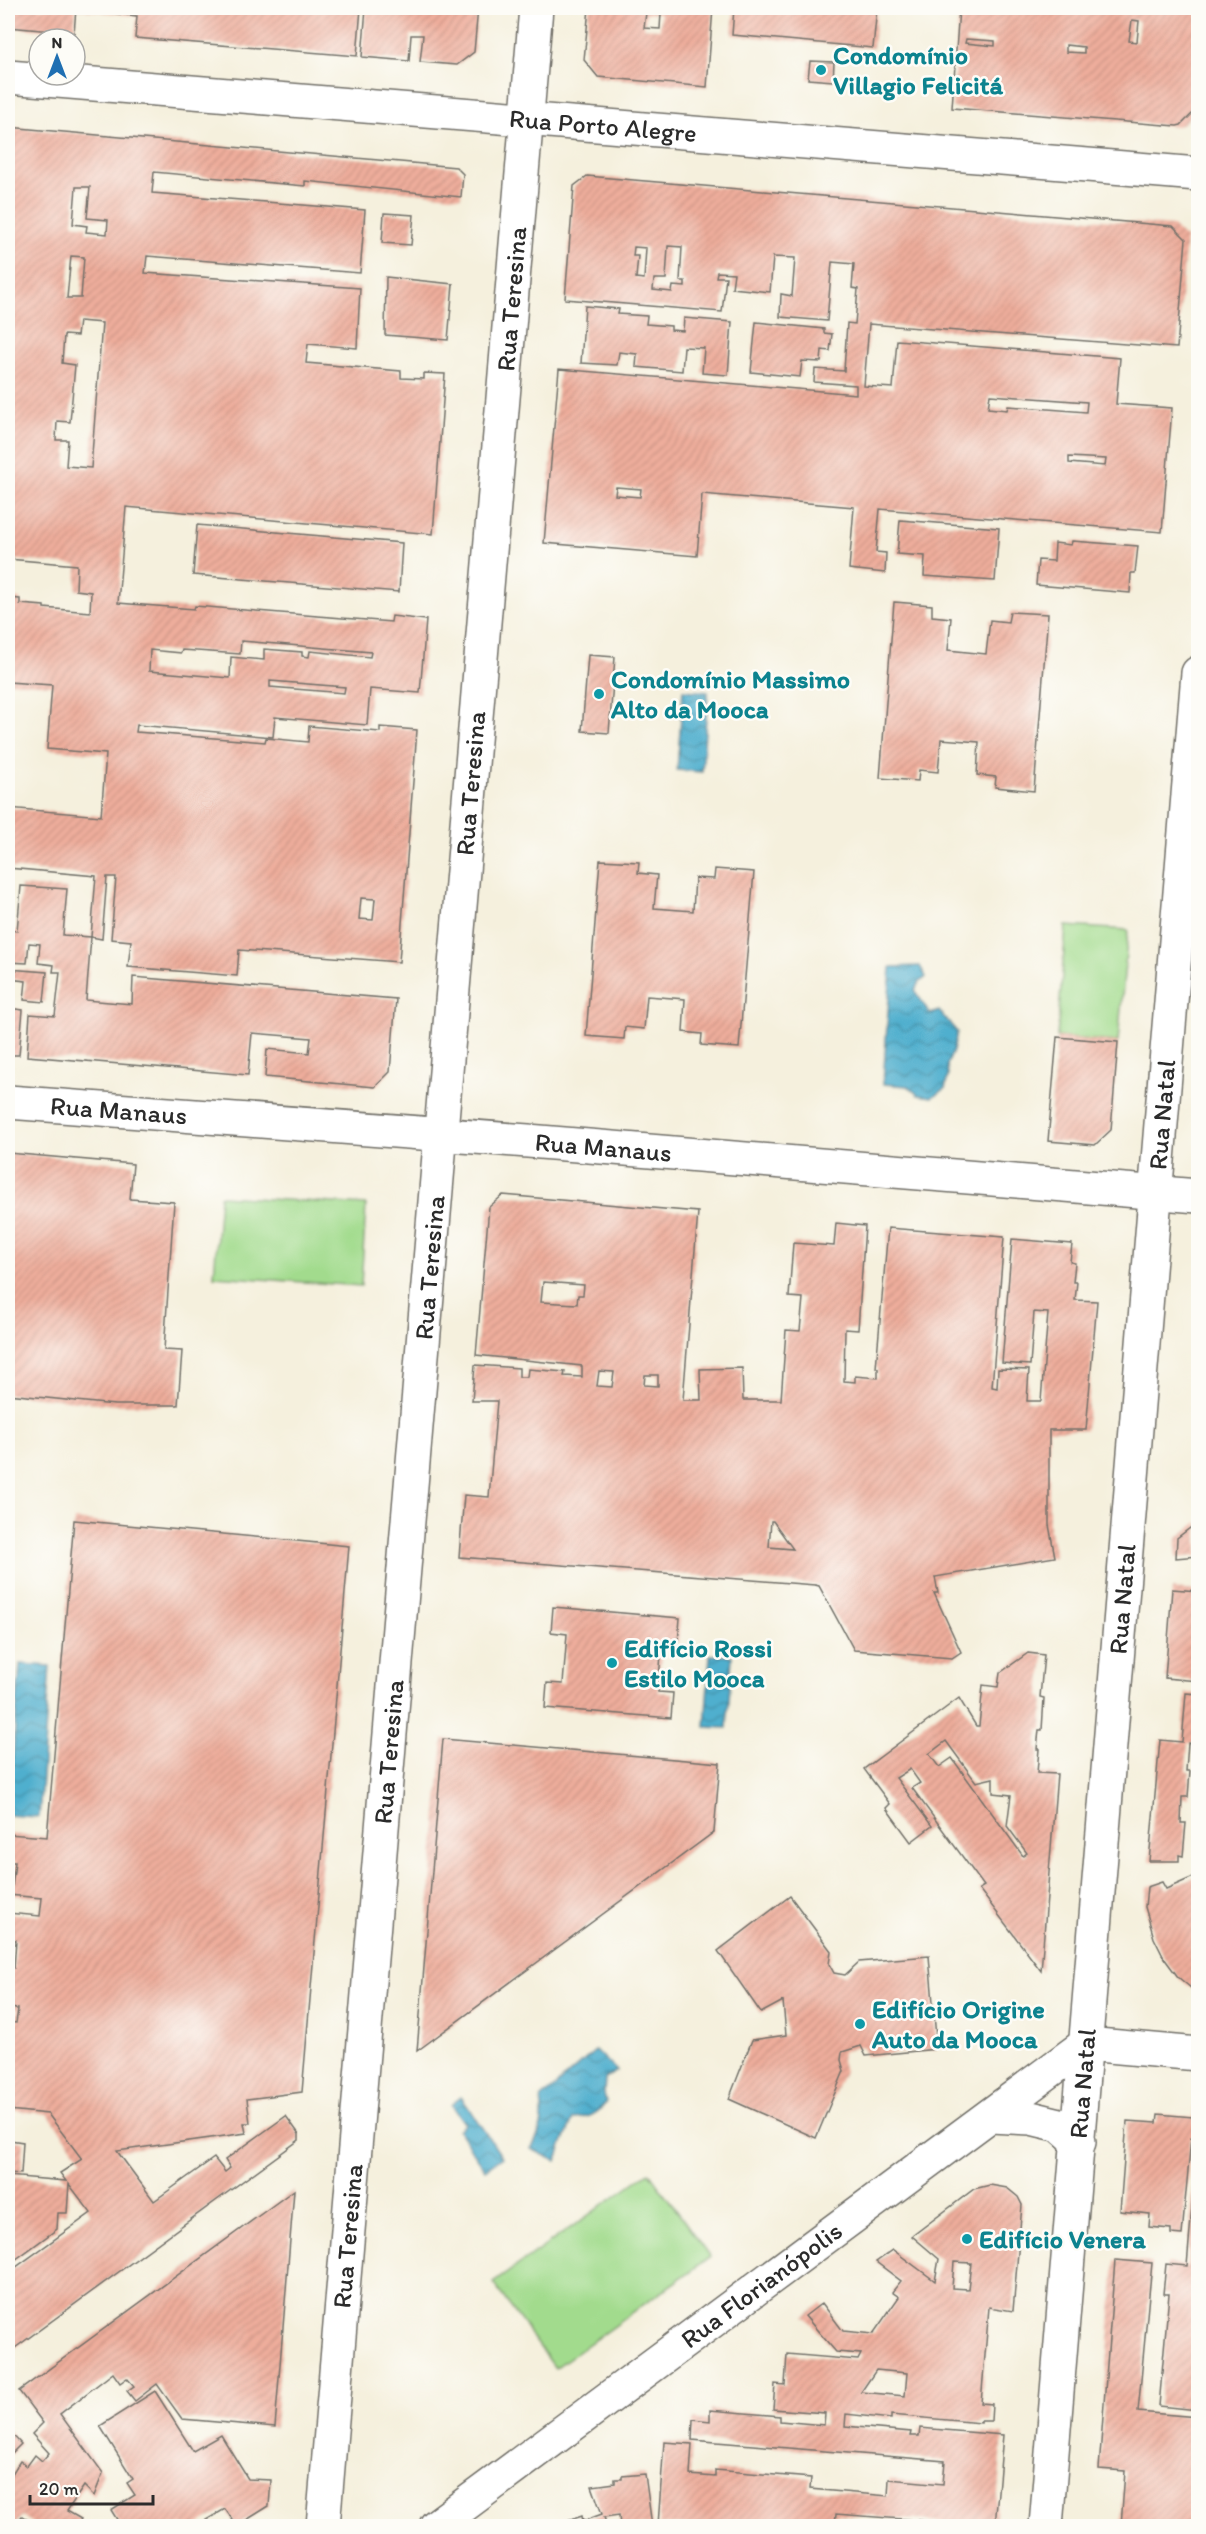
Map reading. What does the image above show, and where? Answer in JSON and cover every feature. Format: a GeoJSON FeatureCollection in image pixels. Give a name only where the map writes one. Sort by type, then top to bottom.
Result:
{"type":"FeatureCollection","features":[{"type":"Feature","properties":{"kind":"street","name":"Rua Teresina"},"geometry":{"type":"LineString","coordinates":[[323,2526],[536,8]]}},
{"type":"Feature","properties":{"kind":"street","name":"Rua Porto Alegre"},"geometry":{"type":"LineString","coordinates":[[8,77],[1198,174]]}},
{"type":"Feature","properties":{"kind":"street","name":"Rua Natal"},"geometry":{"type":"LineString","coordinates":[[1046,2526],[1198,673]]}},
{"type":"Feature","properties":{"kind":"street","name":"Rua Manaus"},"geometry":{"type":"LineString","coordinates":[[8,1102],[442,1134],[1198,1196]]}},
{"type":"Feature","properties":{"kind":"street"},"geometry":{"type":"LineString","coordinates":[[1086,2044],[1198,2054]]}},
{"type":"Feature","properties":{"kind":"street","name":"Rua Florianópolis"},"geometry":{"type":"LineString","coordinates":[[436,2526],[1086,2044]]}},
{"type":"Feature","properties":{"kind":"street"},"geometry":{"type":"LineString","coordinates":[[990,2116],[1031,2118],[1060,2125],[1079,2142]]}},
{"type":"Feature","properties":{"kind":"green space"},"geometry":{"type":"Polygon","coordinates":[[[1066,926],[1128,930],[1118,1042],[1057,1037],[1066,926]]]}},
{"type":"Feature","properties":{"kind":"green space"},"geometry":{"type":"Polygon","coordinates":[[[220,1196],[366,1205],[361,1286],[214,1276],[220,1196]]]}},
{"type":"Feature","properties":{"kind":"green space"},"geometry":{"type":"Polygon","coordinates":[[[649,2172],[710,2257],[555,2368],[493,2283],[649,2172]]]}},
{"type":"Feature","properties":{"kind":"water"},"geometry":{"type":"Polygon","coordinates":[[[683,690],[708,692],[702,772],[677,770],[683,690]]]}},
{"type":"Feature","properties":{"kind":"water"},"geometry":{"type":"Polygon","coordinates":[[[920,966],[926,977],[918,984],[915,991],[930,1014],[939,1011],[957,1032],[947,1065],[948,1076],[945,1089],[932,1097],[918,1095],[908,1086],[883,1084],[891,967],[920,966]]]}},
{"type":"Feature","properties":{"kind":"water"},"geometry":{"type":"Polygon","coordinates":[[[710,1655],[732,1656],[727,1728],[705,1727],[710,1655]]]}},
{"type":"Feature","properties":{"kind":"water"},"geometry":{"type":"Polygon","coordinates":[[[20,1664],[50,1666],[39,1817],[8,1815],[8,1790],[10,1790],[20,1664]]]}},
{"type":"Feature","properties":{"kind":"water"},"geometry":{"type":"Polygon","coordinates":[[[596,2050],[617,2071],[605,2078],[606,2102],[592,2115],[573,2119],[556,2161],[531,2149],[541,2125],[541,2099],[596,2050]]]}},
{"type":"Feature","properties":{"kind":"water"},"geometry":{"type":"Polygon","coordinates":[[[461,2097],[502,2157],[485,2169],[458,2130],[465,2124],[451,2105],[461,2097]]]}},
{"type":"Feature","properties":{"kind":"building"},"geometry":{"type":"Polygon","coordinates":[[[8,8],[361,8],[357,56],[135,38],[137,16],[76,9],[74,27],[8,27],[8,8]]]}},
{"type":"Feature","properties":{"kind":"building"},"geometry":{"type":"Polygon","coordinates":[[[366,8],[478,8],[474,52],[457,65],[420,62],[423,35],[411,35],[409,61],[362,57],[366,8]]]}},
{"type":"Feature","properties":{"kind":"building"},"geometry":{"type":"Polygon","coordinates":[[[589,8],[713,8],[707,87],[598,77],[584,60],[589,8]],[[646,13],[644,28],[660,29],[661,13],[646,13]]]}},
{"type":"Feature","properties":{"kind":"building"},"geometry":{"type":"Polygon","coordinates":[[[734,8],[877,8],[873,48],[732,35],[734,8]]]}},
{"type":"Feature","properties":{"kind":"building"},"geometry":{"type":"Polygon","coordinates":[[[959,8],[1198,8],[1196,110],[1181,125],[952,108],[959,8]],[[1132,20],[1129,41],[1137,42],[1139,21],[1132,20]],[[966,39],[965,43],[995,46],[995,41],[966,39]],[[1066,45],[1066,52],[1084,53],[1084,47],[1066,45]]]}},
{"type":"Feature","properties":{"kind":"building","name":"Condomínio Villagio Felicitá"},"geometry":{"type":"Polygon","coordinates":[[[810,61],[834,62],[833,81],[808,79],[810,61]]]}},
{"type":"Feature","properties":{"kind":"building"},"geometry":{"type":"Polygon","coordinates":[[[8,127],[456,167],[463,174],[461,197],[305,181],[305,186],[154,172],[152,193],[365,210],[360,273],[147,256],[145,273],[360,288],[357,348],[308,344],[306,363],[401,371],[401,378],[424,379],[424,373],[445,374],[433,534],[126,507],[118,603],[194,609],[195,606],[391,622],[392,616],[426,620],[420,693],[370,689],[367,725],[275,717],[273,737],[137,725],[136,732],[265,742],[266,738],[308,742],[309,726],[380,732],[380,727],[417,730],[399,962],[239,950],[237,976],[128,967],[131,941],[111,939],[116,877],[107,877],[102,939],[91,937],[96,876],[8,868],[8,808],[101,816],[106,754],[47,749],[52,685],[8,682],[8,598],[20,599],[20,604],[90,612],[91,592],[76,590],[77,565],[8,559],[8,127]],[[76,187],[73,224],[87,226],[86,232],[107,234],[108,220],[87,218],[90,187],[76,187]],[[71,256],[67,298],[81,298],[84,257],[71,256]],[[79,321],[77,336],[64,335],[62,363],[75,365],[70,422],[57,421],[56,440],[68,440],[66,466],[91,468],[102,323],[79,321]],[[241,641],[240,654],[150,650],[149,671],[230,678],[231,657],[264,660],[264,649],[302,652],[302,656],[309,657],[310,651],[370,657],[371,652],[241,641]],[[270,681],[270,687],[344,693],[345,687],[270,681]],[[361,898],[359,919],[373,920],[375,899],[361,898]]]}},
{"type":"Feature","properties":{"kind":"building"},"geometry":{"type":"Polygon","coordinates":[[[587,176],[1173,226],[1186,239],[1177,348],[869,324],[864,386],[893,388],[897,340],[1120,358],[1116,404],[1172,408],[1162,532],[880,509],[876,552],[886,553],[885,573],[849,569],[854,507],[702,494],[697,556],[544,543],[559,369],[856,394],[856,385],[814,382],[815,369],[844,371],[847,323],[855,324],[858,289],[852,288],[854,264],[832,262],[827,321],[780,317],[781,294],[792,296],[795,258],[773,257],[770,292],[732,288],[734,273],[717,272],[716,277],[726,277],[722,312],[565,299],[574,186],[587,176]],[[668,246],[666,279],[654,279],[653,290],[672,292],[673,286],[685,287],[685,281],[680,281],[682,247],[668,246]],[[634,247],[633,256],[638,256],[636,278],[644,279],[646,248],[634,247]],[[990,395],[988,408],[1007,410],[1008,406],[1086,412],[1087,402],[990,395]],[[1069,457],[1069,463],[1105,466],[1106,459],[1069,457]],[[616,487],[615,495],[640,497],[641,489],[616,487]]]}},
{"type":"Feature","properties":{"kind":"building"},"geometry":{"type":"Polygon","coordinates":[[[384,213],[414,215],[411,245],[382,243],[384,213]]]}},
{"type":"Feature","properties":{"kind":"building"},"geometry":{"type":"Polygon","coordinates":[[[386,277],[453,284],[448,340],[385,335],[386,277]]]}},
{"type":"Feature","properties":{"kind":"building"},"geometry":{"type":"Polygon","coordinates":[[[585,306],[619,309],[618,314],[647,316],[646,324],[671,326],[671,330],[683,331],[684,318],[732,322],[728,375],[702,373],[704,348],[684,347],[682,371],[636,367],[637,354],[619,352],[617,365],[581,363],[585,306]]]}},
{"type":"Feature","properties":{"kind":"building"},"geometry":{"type":"Polygon","coordinates":[[[756,322],[824,329],[824,333],[832,334],[830,351],[822,350],[821,362],[802,361],[800,377],[751,372],[756,322]]]}},
{"type":"Feature","properties":{"kind":"building"},"geometry":{"type":"Polygon","coordinates":[[[900,520],[999,528],[995,581],[924,576],[925,556],[897,554],[900,520]]]}},
{"type":"Feature","properties":{"kind":"building"},"geometry":{"type":"Polygon","coordinates":[[[197,525],[402,543],[399,592],[193,575],[197,525]]]}},
{"type":"Feature","properties":{"kind":"building"},"geometry":{"type":"Polygon","coordinates":[[[1072,541],[1138,546],[1135,573],[1131,573],[1130,593],[1036,585],[1038,560],[1054,561],[1055,543],[1071,545],[1072,541]]]}},
{"type":"Feature","properties":{"kind":"building"},"geometry":{"type":"Polygon","coordinates":[[[894,602],[932,605],[932,616],[951,618],[948,650],[986,654],[990,620],[1008,622],[1010,612],[1048,614],[1034,791],[995,787],[996,777],[977,775],[979,742],[941,739],[938,772],[919,770],[918,781],[880,778],[894,602]]]}},
{"type":"Feature","properties":{"kind":"building","name":"Condomínio Massimo Alto da Mooca"},"geometry":{"type":"Polygon","coordinates":[[[588,655],[615,657],[609,733],[582,731],[588,655]]]}},
{"type":"Feature","properties":{"kind":"building"},"geometry":{"type":"Polygon","coordinates":[[[600,860],[639,862],[638,873],[657,875],[654,908],[693,911],[695,878],[714,879],[715,869],[754,872],[739,1048],[701,1045],[702,1034],[683,1032],[685,999],[647,996],[644,1029],[625,1027],[624,1039],[586,1036],[600,860]]]}},
{"type":"Feature","properties":{"kind":"building"},"geometry":{"type":"Polygon","coordinates":[[[21,886],[67,889],[63,935],[91,937],[86,1000],[132,1004],[133,977],[396,999],[390,1072],[375,1087],[265,1077],[267,1049],[309,1053],[311,1038],[252,1033],[248,1075],[27,1056],[30,1014],[55,1016],[60,972],[53,972],[54,965],[38,963],[40,944],[29,943],[27,963],[8,962],[8,930],[17,931],[21,886]]]}},
{"type":"Feature","properties":{"kind":"building"},"geometry":{"type":"Polygon","coordinates":[[[8,969],[47,972],[44,1002],[24,1000],[26,981],[8,979],[8,969]]]}},
{"type":"Feature","properties":{"kind":"building"},"geometry":{"type":"Polygon","coordinates":[[[8,1008],[23,1010],[19,1055],[8,1055],[8,1008]]]}},
{"type":"Feature","properties":{"kind":"building"},"geometry":{"type":"Polygon","coordinates":[[[1057,1037],[1118,1042],[1111,1130],[1095,1145],[1048,1141],[1057,1037]]]}},
{"type":"Feature","properties":{"kind":"building"},"geometry":{"type":"Polygon","coordinates":[[[8,1153],[133,1164],[130,1199],[174,1202],[164,1350],[182,1351],[178,1405],[115,1405],[8,1394],[8,1153]]]}},
{"type":"Feature","properties":{"kind":"building"},"geometry":{"type":"Polygon","coordinates":[[[503,1195],[698,1212],[683,1400],[701,1400],[700,1369],[742,1368],[743,1400],[781,1400],[786,1330],[800,1331],[803,1298],[789,1297],[793,1243],[834,1246],[836,1223],[865,1226],[858,1330],[845,1329],[844,1381],[855,1382],[855,1376],[878,1378],[878,1368],[876,1368],[888,1228],[1004,1237],[992,1387],[997,1388],[998,1369],[1029,1370],[1027,1401],[1041,1401],[1048,1313],[1034,1312],[1030,1365],[1002,1363],[1012,1239],[1072,1244],[1070,1262],[1075,1263],[1073,1282],[1077,1282],[1075,1300],[1097,1301],[1086,1430],[1049,1430],[1049,1525],[1055,1557],[935,1577],[938,1593],[934,1593],[961,1652],[952,1658],[854,1650],[819,1586],[815,1585],[459,1557],[464,1495],[489,1497],[497,1401],[472,1401],[475,1365],[519,1368],[519,1377],[527,1377],[528,1369],[565,1372],[564,1376],[582,1377],[582,1366],[476,1355],[489,1207],[503,1195]],[[543,1282],[541,1302],[577,1304],[578,1295],[583,1295],[584,1285],[543,1282]],[[599,1371],[597,1386],[612,1387],[614,1372],[599,1371]],[[645,1375],[644,1385],[658,1386],[658,1375],[645,1375]],[[771,1521],[769,1547],[793,1549],[773,1521],[771,1521]]]}},
{"type":"Feature","properties":{"kind":"building"},"geometry":{"type":"Polygon","coordinates":[[[74,1520],[349,1546],[302,2092],[247,2099],[250,2123],[244,2123],[246,2133],[117,2151],[154,2201],[214,2158],[225,2172],[230,2168],[225,2160],[286,2116],[299,2134],[299,2140],[8,2353],[8,2273],[91,2213],[69,2184],[67,2213],[58,2213],[57,2229],[8,2265],[8,2176],[66,2181],[60,2173],[82,2159],[48,2114],[8,2110],[8,2022],[16,2023],[18,2009],[8,2008],[8,1968],[14,1968],[16,1940],[8,1939],[8,1913],[40,1916],[42,1898],[8,1895],[8,1887],[12,1888],[15,1862],[8,1862],[8,1834],[47,1837],[74,1520]]]}},
{"type":"Feature","properties":{"kind":"building"},"geometry":{"type":"Polygon","coordinates":[[[1198,1522],[1198,1556],[1176,1558],[1177,1538],[1198,1522]]]}},
{"type":"Feature","properties":{"kind":"building"},"geometry":{"type":"Polygon","coordinates":[[[1172,1589],[1198,1591],[1198,1681],[1165,1678],[1172,1589]]]}},
{"type":"Feature","properties":{"kind":"building","name":"Edifício Rossi Estilo Mooca"},"geometry":{"type":"Polygon","coordinates":[[[553,1607],[680,1618],[678,1643],[662,1642],[658,1692],[673,1693],[671,1718],[545,1708],[547,1683],[563,1684],[567,1634],[551,1632],[553,1607]]]}},
{"type":"Feature","properties":{"kind":"building"},"geometry":{"type":"Polygon","coordinates":[[[1028,1653],[1044,1655],[1040,1697],[1044,1698],[1042,1730],[1039,1730],[1037,1749],[1039,1749],[1037,1773],[1057,1774],[1041,1971],[979,1889],[984,1886],[912,1788],[920,1783],[910,1769],[896,1778],[932,1826],[911,1842],[886,1808],[890,1804],[864,1769],[959,1698],[976,1726],[979,1726],[983,1685],[998,1687],[1000,1673],[1028,1653]],[[946,1741],[929,1754],[939,1767],[952,1758],[1023,1856],[1027,1853],[1007,1826],[1011,1795],[993,1793],[993,1778],[976,1782],[946,1741]]]}},
{"type":"Feature","properties":{"kind":"building"},"geometry":{"type":"Polygon","coordinates":[[[1186,1693],[1198,1694],[1198,1744],[1188,1743],[1186,1771],[1190,1771],[1188,1797],[1182,1797],[1181,1823],[1186,1823],[1183,1856],[1179,1855],[1179,1861],[1149,1861],[1160,1740],[1182,1742],[1186,1693]]]}},
{"type":"Feature","properties":{"kind":"building"},"geometry":{"type":"Polygon","coordinates":[[[443,1739],[720,1763],[714,1832],[417,2051],[443,1739]]]}},
{"type":"Feature","properties":{"kind":"building"},"geometry":{"type":"Polygon","coordinates":[[[1198,1875],[1198,1994],[1178,1977],[1164,1958],[1154,1938],[1145,1907],[1147,1887],[1162,1882],[1166,1889],[1198,1875]]]}},
{"type":"Feature","properties":{"kind":"building","name":"Edifício Origine Auto da Mooca"},"geometry":{"type":"Polygon","coordinates":[[[790,1896],[831,1951],[829,1964],[834,1973],[845,1975],[859,1962],[929,1956],[937,2049],[866,2056],[861,2046],[842,2052],[841,2060],[844,2071],[816,2138],[729,2099],[752,2040],[786,2035],[783,2001],[761,2013],[718,1951],[790,1896]]]}},
{"type":"Feature","properties":{"kind":"building"},"geometry":{"type":"Polygon","coordinates":[[[1194,2107],[1198,2107],[1198,2139],[1191,2138],[1182,2235],[1171,2234],[1171,2229],[1149,2227],[1150,2214],[1120,2211],[1127,2121],[1157,2123],[1158,2114],[1193,2117],[1194,2107]]]}},
{"type":"Feature","properties":{"kind":"building"},"geometry":{"type":"Polygon","coordinates":[[[10,2140],[23,2142],[21,2174],[8,2173],[10,2140]]]}},
{"type":"Feature","properties":{"kind":"building"},"geometry":{"type":"Polygon","coordinates":[[[1196,2158],[1198,2158],[1198,2410],[1159,2406],[1169,2294],[1163,2294],[1166,2264],[1187,2266],[1196,2158]]]}},
{"type":"Feature","properties":{"kind":"building"},"geometry":{"type":"Polygon","coordinates":[[[990,2185],[1007,2188],[1018,2197],[1022,2205],[1013,2311],[989,2307],[981,2403],[992,2404],[991,2421],[981,2421],[981,2423],[891,2415],[891,2419],[846,2414],[845,2426],[911,2432],[910,2436],[919,2436],[920,2428],[1003,2435],[995,2526],[836,2514],[835,2526],[658,2525],[664,2442],[692,2444],[690,2475],[715,2477],[715,2470],[811,2478],[810,2489],[888,2496],[889,2479],[943,2484],[945,2461],[692,2440],[693,2419],[710,2421],[710,2410],[780,2416],[780,2421],[824,2425],[825,2413],[773,2409],[775,2384],[785,2385],[787,2354],[858,2360],[861,2354],[836,2352],[805,2316],[822,2303],[843,2331],[873,2334],[899,2297],[892,2292],[901,2281],[876,2262],[893,2250],[935,2281],[939,2259],[912,2236],[974,2189],[990,2185]],[[954,2262],[952,2288],[968,2289],[971,2263],[954,2262]],[[876,2370],[861,2392],[905,2396],[907,2373],[876,2370]]]}},
{"type":"Feature","properties":{"kind":"building"},"geometry":{"type":"Polygon","coordinates":[[[294,2190],[275,2427],[182,2419],[157,2384],[135,2401],[127,2391],[134,2386],[127,2378],[120,2383],[113,2373],[60,2414],[103,2473],[94,2496],[84,2486],[67,2511],[81,2519],[76,2526],[37,2526],[22,2516],[14,2526],[8,2526],[8,2480],[20,2461],[27,2466],[35,2455],[42,2461],[49,2453],[32,2434],[43,2423],[19,2391],[294,2190]]]}},
{"type":"Feature","properties":{"kind":"building"},"geometry":{"type":"Polygon","coordinates":[[[1115,2260],[1152,2263],[1138,2412],[1198,2417],[1198,2526],[1121,2526],[1125,2471],[1099,2469],[1115,2260]]]}},
{"type":"Feature","properties":{"kind":"building"},"geometry":{"type":"Polygon","coordinates":[[[155,2391],[193,2451],[221,2435],[248,2479],[271,2480],[269,2506],[237,2526],[225,2509],[196,2526],[121,2526],[111,2510],[135,2495],[127,2483],[133,2479],[100,2426],[155,2391]]]}},
{"type":"Feature","properties":{"kind":"building"},"geometry":{"type":"Polygon","coordinates":[[[8,2430],[21,2444],[8,2457],[8,2430]]]}},
{"type":"Feature","properties":{"kind":"building"},"geometry":{"type":"Polygon","coordinates":[[[645,2474],[652,2526],[620,2526],[619,2515],[604,2517],[607,2526],[553,2526],[582,2516],[583,2521],[602,2514],[592,2486],[615,2483],[615,2479],[622,2479],[622,2476],[645,2474]]]}},
{"type":"Feature","properties":{"kind":"place","name":"Condomínio Villagio Felicitá"},"geometry":{"type":"Point","coordinates":[821,70]}},
{"type":"Feature","properties":{"kind":"place","name":"Condomínio Massimo Alto da Mooca"},"geometry":{"type":"Point","coordinates":[599,694]}},
{"type":"Feature","properties":{"kind":"place","name":"Edifício Rossi Estilo Mooca"},"geometry":{"type":"Point","coordinates":[612,1663]}},
{"type":"Feature","properties":{"kind":"place","name":"Edifício Origine Auto da Mooca"},"geometry":{"type":"Point","coordinates":[860,2024]}},
{"type":"Feature","properties":{"kind":"place","name":"Edifício Venera"},"geometry":{"type":"Point","coordinates":[967,2239]}}]}
